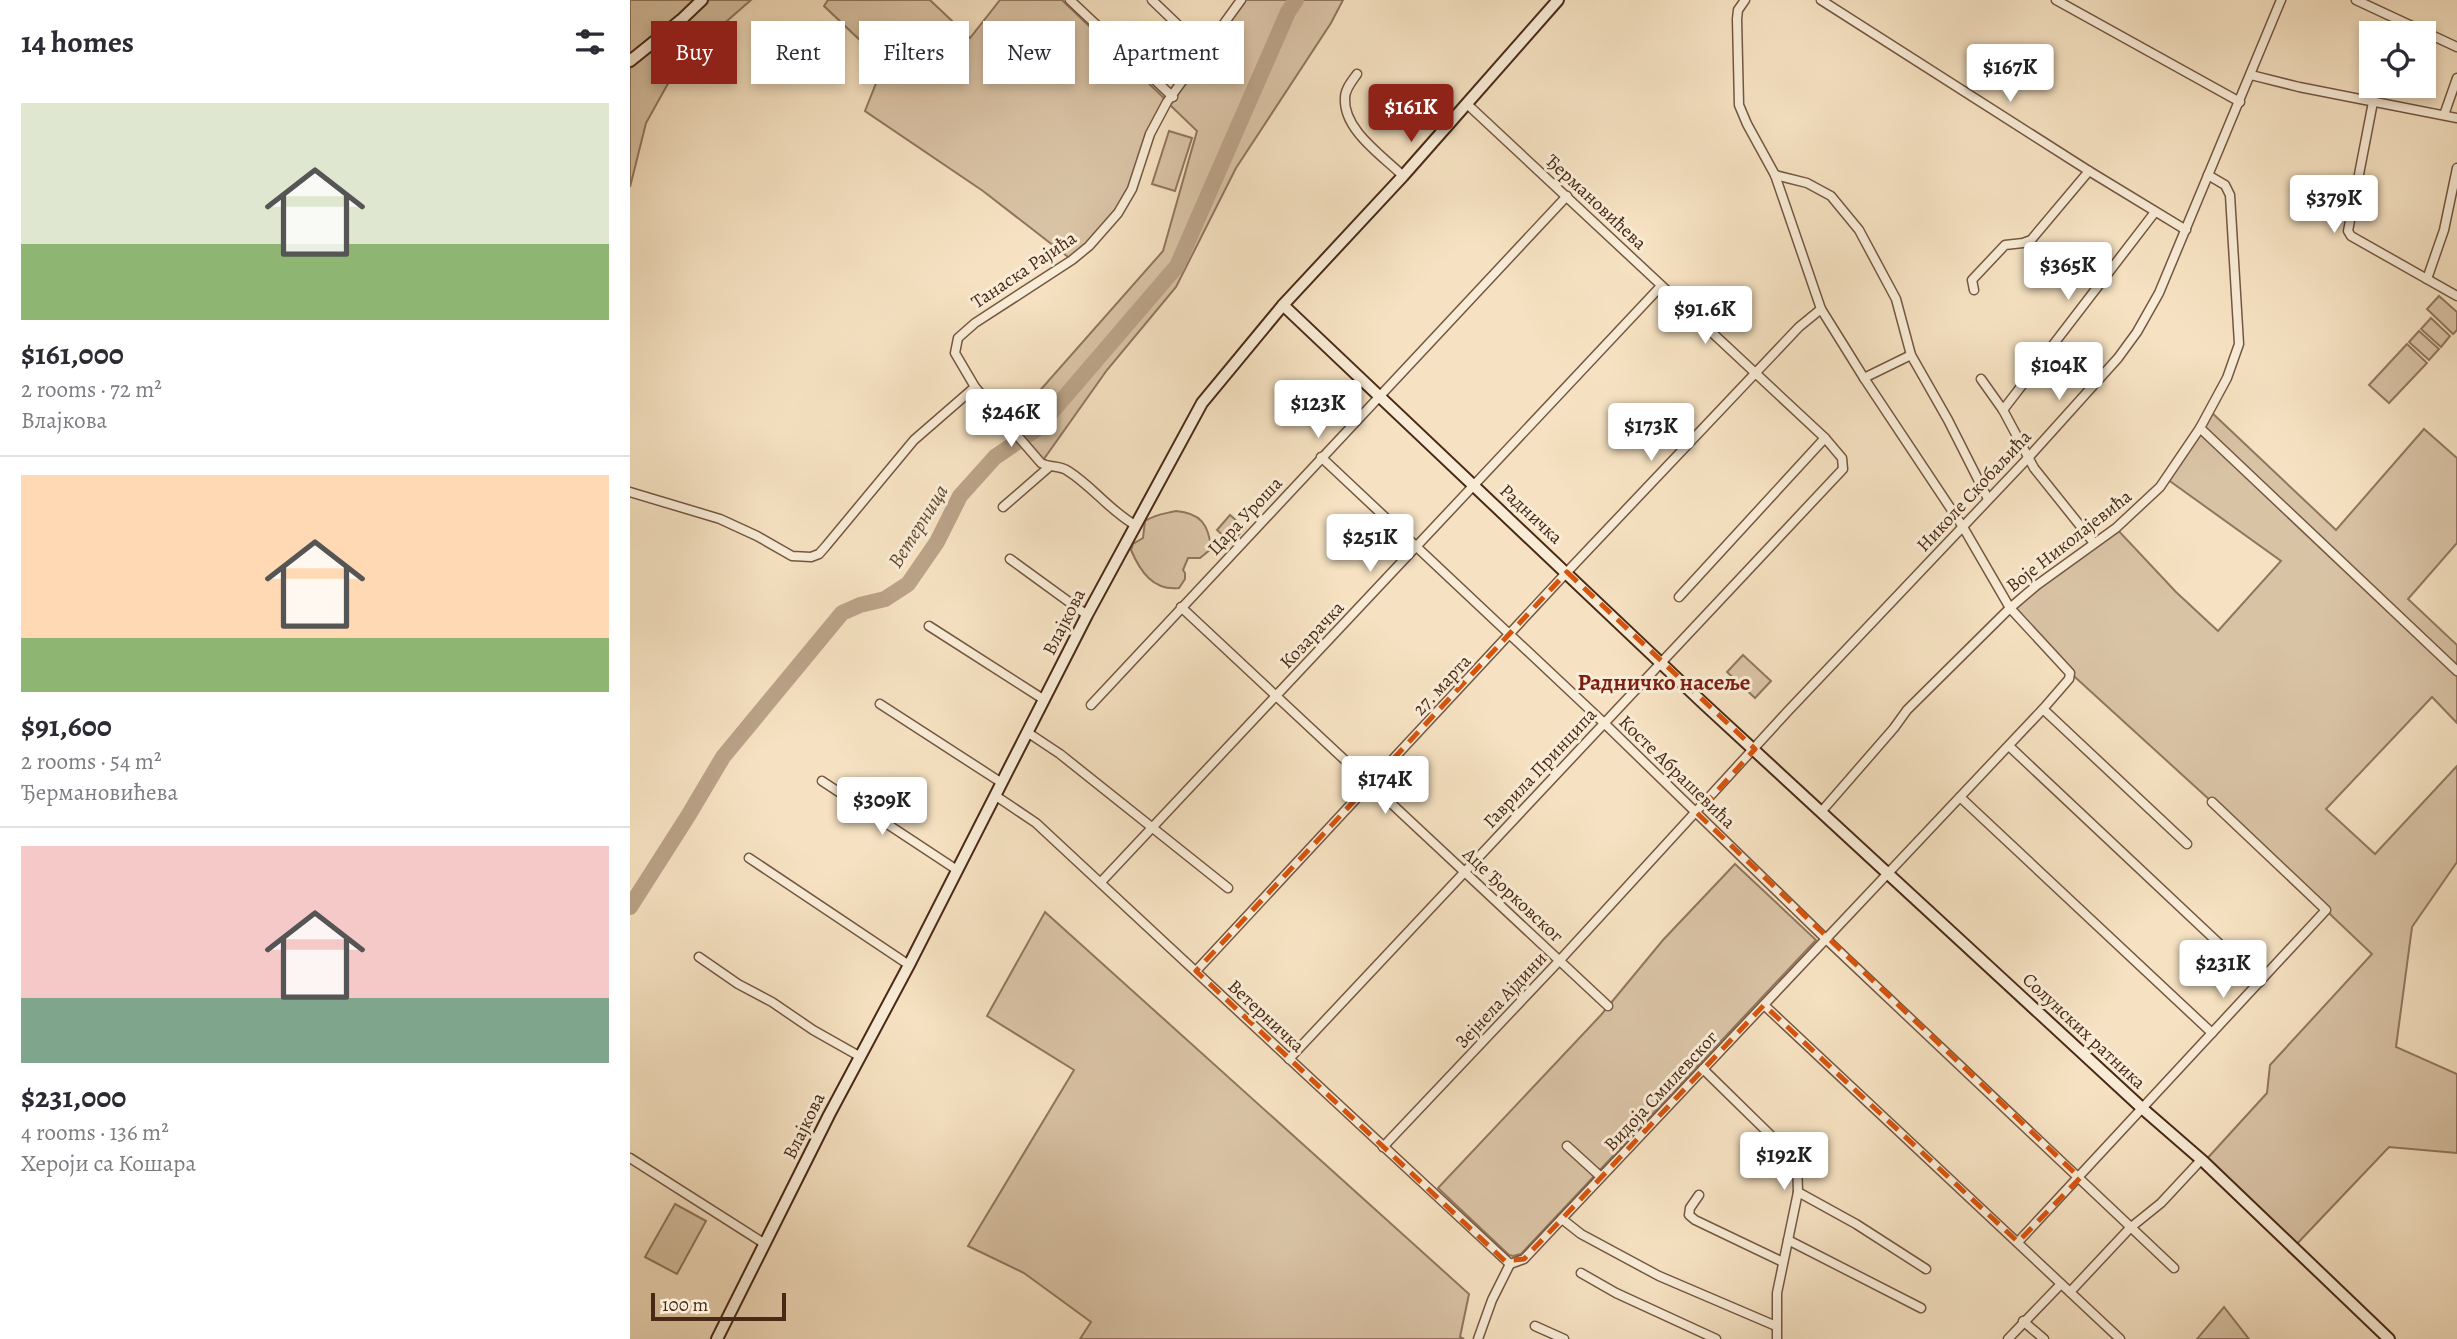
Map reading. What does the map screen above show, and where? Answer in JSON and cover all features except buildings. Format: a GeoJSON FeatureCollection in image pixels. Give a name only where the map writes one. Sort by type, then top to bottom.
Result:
{"type":"FeatureCollection","features":[{"type":"Feature","properties":{"kind":"main road"},"geometry":{"type":"LineString","coordinates":[[630,61],[702,0]]}},
{"type":"Feature","properties":{"kind":"main road","name":"Влајкова"},"geometry":{"type":"LineString","coordinates":[[717,1339],[859,1056],[909,965],[1087,614],[1202,403],[1283,305],[1558,0]]}},
{"type":"Feature","properties":{"kind":"main road","name":"Радничка"},"geometry":{"type":"LineString","coordinates":[[1283,305],[1755,750]]}},
{"type":"Feature","properties":{"kind":"main road","name":"Солунских ратника"},"geometry":{"type":"LineString","coordinates":[[1755,750],[2201,1160],[2389,1339]]}},
{"type":"Feature","properties":{"kind":"street"},"geometry":{"type":"LineString","coordinates":[[1070,0],[1172,97]]}},
{"type":"Feature","properties":{"kind":"street"},"geometry":{"type":"LineString","coordinates":[[1152,0],[1174,21]]}},
{"type":"Feature","properties":{"kind":"street"},"geometry":{"type":"LineString","coordinates":[[1745,0],[1738,10],[1737,19],[1739,105],[1775,174],[1821,309],[1963,527],[2010,608]]}},
{"type":"Feature","properties":{"kind":"street"},"geometry":{"type":"LineString","coordinates":[[1821,0],[2089,171],[2186,229]]}},
{"type":"Feature","properties":{"kind":"street"},"geometry":{"type":"LineString","coordinates":[[2056,0],[2240,102]]}},
{"type":"Feature","properties":{"kind":"street","name":"Николе Скобаљића"},"geometry":{"type":"LineString","coordinates":[[1755,750],[1788,711],[2028,458],[2118,358],[2137,332],[2159,292],[2281,0]]}},
{"type":"Feature","properties":{"kind":"street"},"geometry":{"type":"LineString","coordinates":[[2356,0],[2457,47]]}},
{"type":"Feature","properties":{"kind":"street","name":"Танаска Рајића"},"geometry":{"type":"LineString","coordinates":[[1223,21],[1236,2]]}},
{"type":"Feature","properties":{"kind":"street"},"geometry":{"type":"LineString","coordinates":[[1357,74],[1345,97],[1349,118],[1402,176]]}},
{"type":"Feature","properties":{"kind":"street"},"geometry":{"type":"LineString","coordinates":[[2251,75],[2457,118]]}},
{"type":"Feature","properties":{"kind":"street"},"geometry":{"type":"LineString","coordinates":[[2444,115],[2457,78]]}},
{"type":"Feature","properties":{"kind":"street","name":"Танаска Рајића"},"geometry":{"type":"LineString","coordinates":[[1045,465],[975,387],[955,353],[958,338],[975,323],[1072,260],[1108,225],[1127,200],[1150,134],[1167,102],[1181,84]]}},
{"type":"Feature","properties":{"kind":"street"},"geometry":{"type":"LineString","coordinates":[[2373,102],[2348,231],[2351,236],[2457,296]]}},
{"type":"Feature","properties":{"kind":"street","name":"Ђермановићева"},"geometry":{"type":"LineString","coordinates":[[1467,104],[1825,438],[1842,458],[1843,469]]}},
{"type":"Feature","properties":{"kind":"street"},"geometry":{"type":"LineString","coordinates":[[2427,279],[2444,230],[2457,168]]}},
{"type":"Feature","properties":{"kind":"street"},"geometry":{"type":"LineString","coordinates":[[1974,290],[1972,280],[1986,263],[2005,245],[2031,240],[2089,171]]}},
{"type":"Feature","properties":{"kind":"street"},"geometry":{"type":"LineString","coordinates":[[1775,174],[1820,189],[1840,205],[1859,230],[1896,299],[1911,355],[1988,499]]}},
{"type":"Feature","properties":{"kind":"street","name":"Воје Николајевића"},"geometry":{"type":"LineString","coordinates":[[1821,812],[1907,710],[2010,608],[2116,528],[2160,487],[2200,428],[2227,378],[2239,344],[2230,195],[2225,186],[2208,175]]}},
{"type":"Feature","properties":{"kind":"street","name":"Цара Уроша"},"geometry":{"type":"LineString","coordinates":[[1091,705],[1567,196]]}},
{"type":"Feature","properties":{"kind":"street"},"geometry":{"type":"LineString","coordinates":[[2003,410],[2155,212]]}},
{"type":"Feature","properties":{"kind":"street","name":"Козарачка"},"geometry":{"type":"LineString","coordinates":[[1101,882],[1661,286]]}},
{"type":"Feature","properties":{"kind":"street","name":"27. марта"},"geometry":{"type":"LineString","coordinates":[[1196,971],[1567,572],[1799,327],[1821,309]]}},
{"type":"Feature","properties":{"kind":"street"},"geometry":{"type":"LineString","coordinates":[[1864,378],[1911,355]]}},
{"type":"Feature","properties":{"kind":"street"},"geometry":{"type":"LineString","coordinates":[[1981,379],[2003,410],[2028,458],[2094,542]]}},
{"type":"Feature","properties":{"kind":"street"},"geometry":{"type":"LineString","coordinates":[[630,492],[720,519],[792,556],[811,557],[826,546],[914,440],[975,387]]}},
{"type":"Feature","properties":{"kind":"street"},"geometry":{"type":"LineString","coordinates":[[2200,428],[2457,671]]}},
{"type":"Feature","properties":{"kind":"street"},"geometry":{"type":"LineString","coordinates":[[1679,597],[1825,438]]}},
{"type":"Feature","properties":{"kind":"street","name":"Косте Абрашевића"},"geometry":{"type":"LineString","coordinates":[[1321,457],[1604,723],[1826,939],[2174,1268]]}},
{"type":"Feature","properties":{"kind":"street"},"geometry":{"type":"LineString","coordinates":[[1003,507],[1045,465],[1066,469],[1118,515],[1135,525]]}},
{"type":"Feature","properties":{"kind":"street","name":"Гаврила Принципа"},"geometry":{"type":"LineString","coordinates":[[1289,1059],[1843,469]]}},
{"type":"Feature","properties":{"kind":"street"},"geometry":{"type":"LineString","coordinates":[[1010,559],[1087,614]]}},
{"type":"Feature","properties":{"kind":"street","name":"Аце Ђорковског"},"geometry":{"type":"LineString","coordinates":[[1181,607],[1608,1006]]}},
{"type":"Feature","properties":{"kind":"street","name":"Видоја Смилевског"},"geometry":{"type":"LineString","coordinates":[[1478,1339],[1488,1307],[1510,1264],[1524,1259],[2069,680],[2070,673],[2010,608]]}},
{"type":"Feature","properties":{"kind":"street"},"geometry":{"type":"LineString","coordinates":[[929,626],[1043,699]]}},
{"type":"Feature","properties":{"kind":"street"},"geometry":{"type":"LineString","coordinates":[[880,704],[1002,783]]}},
{"type":"Feature","properties":{"kind":"street"},"geometry":{"type":"LineString","coordinates":[[2043,709],[2187,844]]}},
{"type":"Feature","properties":{"kind":"street"},"geometry":{"type":"LineString","coordinates":[[1027,732],[1060,754],[1228,888]]}},
{"type":"Feature","properties":{"kind":"street"},"geometry":{"type":"LineString","coordinates":[[2009,746],[2260,982]]}},
{"type":"Feature","properties":{"kind":"street","name":"Зејнела Ајдини"},"geometry":{"type":"LineString","coordinates":[[1383,1147],[1755,750]]}},
{"type":"Feature","properties":{"kind":"street"},"geometry":{"type":"LineString","coordinates":[[822,781],[957,870]]}},
{"type":"Feature","properties":{"kind":"street","name":"Ветерничка"},"geometry":{"type":"LineString","coordinates":[[996,796],[1036,823],[1101,882],[1510,1264]]}},
{"type":"Feature","properties":{"kind":"street"},"geometry":{"type":"LineString","coordinates":[[1960,797],[2212,1033]]}},
{"type":"Feature","properties":{"kind":"street"},"geometry":{"type":"LineString","coordinates":[[2018,1242],[2326,910],[2212,802]]}},
{"type":"Feature","properties":{"kind":"street"},"geometry":{"type":"LineString","coordinates":[[749,858],[909,965]]}},
{"type":"Feature","properties":{"kind":"street"},"geometry":{"type":"LineString","coordinates":[[699,957],[738,984],[859,1056]]}},
{"type":"Feature","properties":{"kind":"street"},"geometry":{"type":"LineString","coordinates":[[1764,1005],[2120,1339]]}},
{"type":"Feature","properties":{"kind":"street"},"geometry":{"type":"LineString","coordinates":[[1703,1069],[1797,1161],[1798,1192],[1777,1293],[1777,1339]]}},
{"type":"Feature","properties":{"kind":"street"},"geometry":{"type":"LineString","coordinates":[[1567,1146],[1601,1177]]}},
{"type":"Feature","properties":{"kind":"street"},"geometry":{"type":"LineString","coordinates":[[630,1158],[765,1244]]}},
{"type":"Feature","properties":{"kind":"street"},"geometry":{"type":"LineString","coordinates":[[2070,1292],[2130,1228],[2161,1203],[2201,1160]]}},
{"type":"Feature","properties":{"kind":"street"},"geometry":{"type":"LineString","coordinates":[[1798,1192],[1856,1224],[1926,1269]]}},
{"type":"Feature","properties":{"kind":"street"},"geometry":{"type":"LineString","coordinates":[[1699,1195],[1690,1208],[1689,1215],[1695,1220],[1783,1262]]}},
{"type":"Feature","properties":{"kind":"street"},"geometry":{"type":"LineString","coordinates":[[1562,1219],[1581,1234],[1659,1276],[1776,1326]]}},
{"type":"Feature","properties":{"kind":"street"},"geometry":{"type":"LineString","coordinates":[[1788,1240],[1921,1308]]}},
{"type":"Feature","properties":{"kind":"street"},"geometry":{"type":"LineString","coordinates":[[1581,1273],[1616,1293],[1716,1339]]}},
{"type":"Feature","properties":{"kind":"street"},"geometry":{"type":"LineString","coordinates":[[2008,1339],[2061,1283]]}},
{"type":"Feature","properties":{"kind":"street"},"geometry":{"type":"LineString","coordinates":[[2023,1321],[2044,1339]]}},
{"type":"Feature","properties":{"kind":"street"},"geometry":{"type":"LineString","coordinates":[[1535,1326],[1564,1339]]}},
{"type":"Feature","properties":{"kind":"highlighted area"},"geometry":{"type":"Polygon","coordinates":[[[1567,572],[1755,749],[1697,813],[2080,1178],[2018,1242],[1764,1005],[1524,1259],[1505,1261],[1196,971],[1567,572]]]}},
{"type":"Feature","properties":{"kind":"shaded area"},"geometry":{"type":"Polygon","coordinates":[[[630,0],[751,0],[727,21],[651,21],[651,84],[668,84],[646,123],[630,187],[630,0]]]}},
{"type":"Feature","properties":{"kind":"shaded area"},"geometry":{"type":"Polygon","coordinates":[[[828,0],[930,0],[952,21],[859,21],[859,39],[845,26],[845,21],[840,21],[824,6],[828,0]]]}},
{"type":"Feature","properties":{"kind":"shaded area"},"geometry":{"type":"Polygon","coordinates":[[[1000,0],[1062,0],[1089,26],[1089,84],[1149,84],[1167,101],[1179,84],[1244,84],[1244,21],[1226,21],[1241,0],[1343,0],[1331,23],[1236,168],[1176,287],[1107,370],[1041,463],[1003,417],[1036,395],[1163,251],[1197,131],[1167,102],[1127,200],[1072,260],[983,191],[865,111],[876,84],[969,84],[969,37],[983,22],[983,84],[1075,84],[1075,21],[983,21],[1000,0]]]}},
{"type":"Feature","properties":{"kind":"shaded area"},"geometry":{"type":"Polygon","coordinates":[[[1169,131],[1192,138],[1175,191],[1152,184],[1169,131]]]}},
{"type":"Feature","properties":{"kind":"shaded area"},"geometry":{"type":"Polygon","coordinates":[[[2439,296],[2457,312],[2457,330],[2453,334],[2427,309],[2439,296]]]}},
{"type":"Feature","properties":{"kind":"shaded area"},"geometry":{"type":"Polygon","coordinates":[[[2431,318],[2450,336],[2441,347],[2421,329],[2431,318]]]}},
{"type":"Feature","properties":{"kind":"shaded area"},"geometry":{"type":"Polygon","coordinates":[[[2419,331],[2439,349],[2429,360],[2409,342],[2419,331]]]}},
{"type":"Feature","properties":{"kind":"shaded area"},"geometry":{"type":"Polygon","coordinates":[[[2407,344],[2427,363],[2389,403],[2369,385],[2407,344]]]}},
{"type":"Feature","properties":{"kind":"shaded area"},"geometry":{"type":"Polygon","coordinates":[[[2209,410],[2336,530],[2424,429],[2457,458],[2457,543],[2408,599],[2457,645],[2457,723],[2432,697],[2326,809],[2375,854],[2457,766],[2457,862],[2412,927],[2396,1047],[2457,1074],[2457,1153],[2389,1147],[2293,1248],[2204,1162],[2267,1093],[2270,1065],[2372,954],[2076,678],[2010,608],[2116,528],[2176,592],[2218,631],[2281,561],[2167,479],[2209,410]]]}},
{"type":"Feature","properties":{"kind":"shaded area"},"geometry":{"type":"Polygon","coordinates":[[[1176,511],[1191,514],[1202,521],[1211,549],[1200,558],[1188,558],[1183,570],[1185,579],[1179,588],[1170,588],[1149,578],[1131,550],[1133,544],[1143,538],[1145,521],[1176,511]]]}},
{"type":"Feature","properties":{"kind":"shaded area"},"geometry":{"type":"Polygon","coordinates":[[[1230,515],[1245,528],[1231,543],[1217,530],[1230,515]]]}},
{"type":"Feature","properties":{"kind":"shaded area"},"geometry":{"type":"Polygon","coordinates":[[[1743,655],[1771,681],[1755,698],[1727,672],[1743,655]]]}},
{"type":"Feature","properties":{"kind":"shaded area"},"geometry":{"type":"Polygon","coordinates":[[[1735,864],[1816,940],[1521,1254],[1509,1255],[1438,1188],[1601,1015],[1663,940],[1735,864]]]}},
{"type":"Feature","properties":{"kind":"shaded area"},"geometry":{"type":"Polygon","coordinates":[[[1045,912],[1469,1294],[1460,1337],[1464,1339],[1080,1339],[1091,1322],[1024,1273],[968,1246],[1074,1070],[987,1016],[1045,912]]]}},
{"type":"Feature","properties":{"kind":"shaded area"},"geometry":{"type":"Polygon","coordinates":[[[675,1204],[706,1221],[677,1274],[645,1257],[675,1204]]]}},
{"type":"Feature","properties":{"kind":"shaded area"},"geometry":{"type":"Polygon","coordinates":[[[2224,1307],[2249,1339],[2197,1339],[2224,1307]]]}},
{"type":"Feature","properties":{"kind":"waterway","name":"Ветерница"},"geometry":{"type":"LineString","coordinates":[[630,907],[723,757],[842,613],[885,599],[908,584],[937,542],[960,496],[995,457],[1038,428],[1177,266],[1288,12],[1296,0]]}},
{"type":"Feature","properties":{"kind":"district","name":"Радничко насеље"},"geometry":{"type":"Point","coordinates":[1664,682]}}]}
